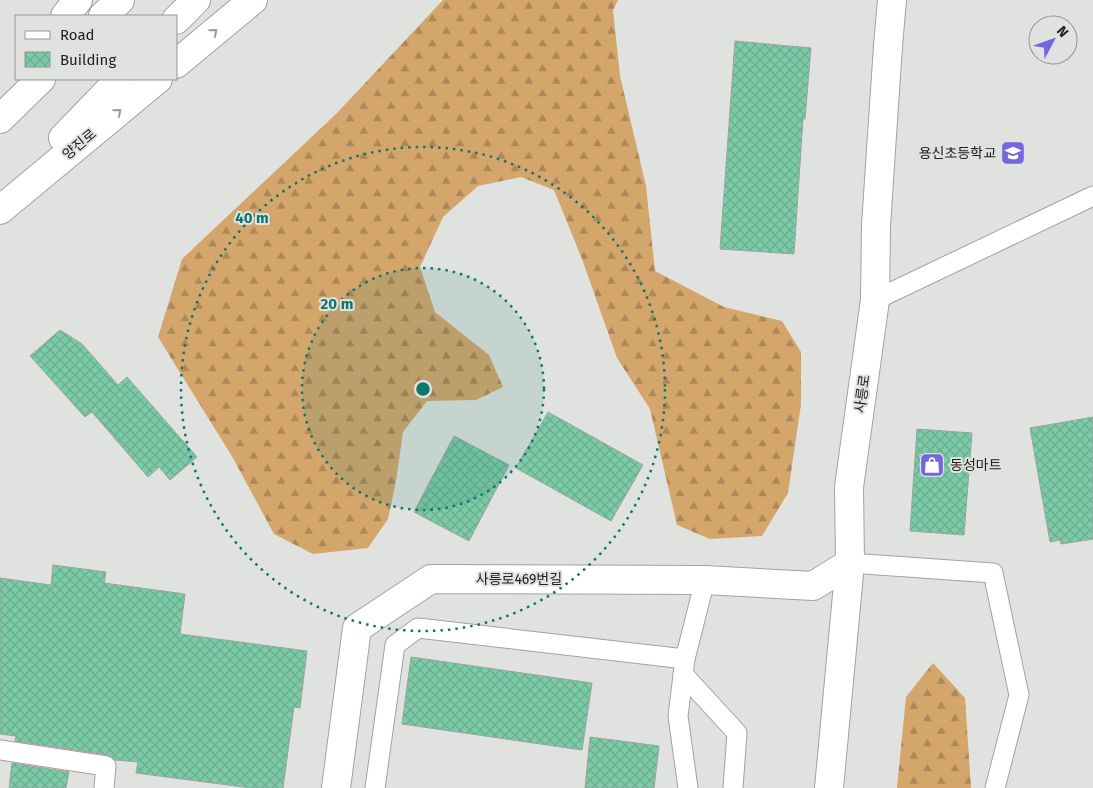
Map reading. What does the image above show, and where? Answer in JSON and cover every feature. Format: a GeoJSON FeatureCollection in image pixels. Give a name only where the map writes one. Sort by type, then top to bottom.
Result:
{"type":"FeatureCollection","features":[{"type":"Feature","properties":{"kind":"street"},"geometry":{"type":"LineString","coordinates":[[66,15],[78,0]]}},
{"type":"Feature","properties":{"kind":"street"},"geometry":{"type":"LineString","coordinates":[[105,15],[120,0]]}},
{"type":"Feature","properties":{"kind":"street"},"geometry":{"type":"LineString","coordinates":[[178,18],[196,0]]}},
{"type":"Feature","properties":{"kind":"street"},"geometry":{"type":"LineString","coordinates":[[178,62],[253,0]]}},
{"type":"Feature","properties":{"kind":"street","name":"사릉로"},"geometry":{"type":"LineString","coordinates":[[829,788],[850,563],[849,487],[875,300],[876,226],[892,0]]}},
{"type":"Feature","properties":{"kind":"street"},"geometry":{"type":"LineString","coordinates":[[0,99],[15,79]]}},
{"type":"Feature","properties":{"kind":"street"},"geometry":{"type":"LineString","coordinates":[[0,119],[39,80]]}},
{"type":"Feature","properties":{"kind":"street"},"geometry":{"type":"LineString","coordinates":[[0,204],[119,80]]}},
{"type":"Feature","properties":{"kind":"street","name":"양진로"},"geometry":{"type":"LineString","coordinates":[[0,210],[157,80]]}},
{"type":"Feature","properties":{"kind":"street","name":"사릉로469번길"},"geometry":{"type":"LineString","coordinates":[[336,788],[357,628],[431,579],[704,580],[813,586],[850,563]]}},
{"type":"Feature","properties":{"kind":"lane"},"geometry":{"type":"LineString","coordinates":[[875,300],[1093,196]]}},
{"type":"Feature","properties":{"kind":"lane"},"geometry":{"type":"LineString","coordinates":[[850,563],[993,573],[1019,695],[995,788]]}},
{"type":"Feature","properties":{"kind":"lane"},"geometry":{"type":"LineString","coordinates":[[688,788],[678,716],[684,666],[704,580]]}},
{"type":"Feature","properties":{"kind":"lane"},"geometry":{"type":"LineString","coordinates":[[375,788],[395,645],[418,628],[684,666],[737,733],[733,788]]}},
{"type":"Feature","properties":{"kind":"lane"},"geometry":{"type":"LineString","coordinates":[[0,750],[106,766],[104,788]]}},
{"type":"Feature","properties":{"kind":"green space"},"geometry":{"type":"Polygon","coordinates":[[[443,0],[618,0],[613,10],[620,76],[646,186],[655,271],[724,307],[782,321],[801,352],[801,404],[788,493],[762,536],[710,539],[677,525],[650,409],[617,358],[582,259],[554,190],[521,177],[478,186],[443,217],[420,267],[435,312],[489,355],[503,387],[476,400],[427,401],[403,432],[388,519],[368,548],[313,554],[274,534],[233,458],[158,337],[182,259],[337,113],[443,0]]]}},
{"type":"Feature","properties":{"kind":"green space"},"geometry":{"type":"Polygon","coordinates":[[[933,663],[965,698],[971,788],[897,788],[906,697],[933,663]]]}},
{"type":"Feature","properties":{"kind":"building"},"geometry":{"type":"Polygon","coordinates":[[[735,41],[811,48],[805,119],[803,119],[794,254],[720,249],[735,41]]]}},
{"type":"Feature","properties":{"kind":"building"},"geometry":{"type":"Polygon","coordinates":[[[60,330],[82,344],[118,385],[127,377],[197,457],[170,480],[159,467],[148,477],[92,412],[85,417],[30,356],[60,330]]]}},
{"type":"Feature","properties":{"kind":"building"},"geometry":{"type":"Polygon","coordinates":[[[548,412],[643,465],[611,521],[516,468],[548,412]]]}},
{"type":"Feature","properties":{"kind":"building"},"geometry":{"type":"Polygon","coordinates":[[[1093,417],[1093,539],[1061,544],[1060,540],[1050,542],[1030,428],[1093,417]]]}},
{"type":"Feature","properties":{"kind":"building"},"geometry":{"type":"Polygon","coordinates":[[[917,429],[972,433],[964,535],[910,531],[917,429]]]}},
{"type":"Feature","properties":{"kind":"building"},"geometry":{"type":"Polygon","coordinates":[[[454,436],[509,465],[469,541],[414,512],[454,436]]]}},
{"type":"Feature","properties":{"kind":"building"},"geometry":{"type":"Polygon","coordinates":[[[53,565],[106,572],[104,583],[185,594],[180,634],[307,651],[300,708],[294,707],[283,788],[251,788],[136,773],[138,762],[115,760],[108,755],[15,741],[16,736],[0,734],[0,578],[51,585],[53,565]]]}},
{"type":"Feature","properties":{"kind":"building"},"geometry":{"type":"Polygon","coordinates":[[[411,657],[592,683],[582,750],[402,724],[411,657]]]}},
{"type":"Feature","properties":{"kind":"building"},"geometry":{"type":"Polygon","coordinates":[[[590,737],[659,746],[654,788],[585,788],[590,737]]]}},
{"type":"Feature","properties":{"kind":"building"},"geometry":{"type":"Polygon","coordinates":[[[12,763],[69,772],[66,788],[9,788],[12,763]]]}},
{"type":"Feature","properties":{"kind":"place","name":"용신초등학교"},"geometry":{"type":"Point","coordinates":[1013,153]}},
{"type":"Feature","properties":{"kind":"place","name":"동성마트"},"geometry":{"type":"Point","coordinates":[932,465]}}]}
